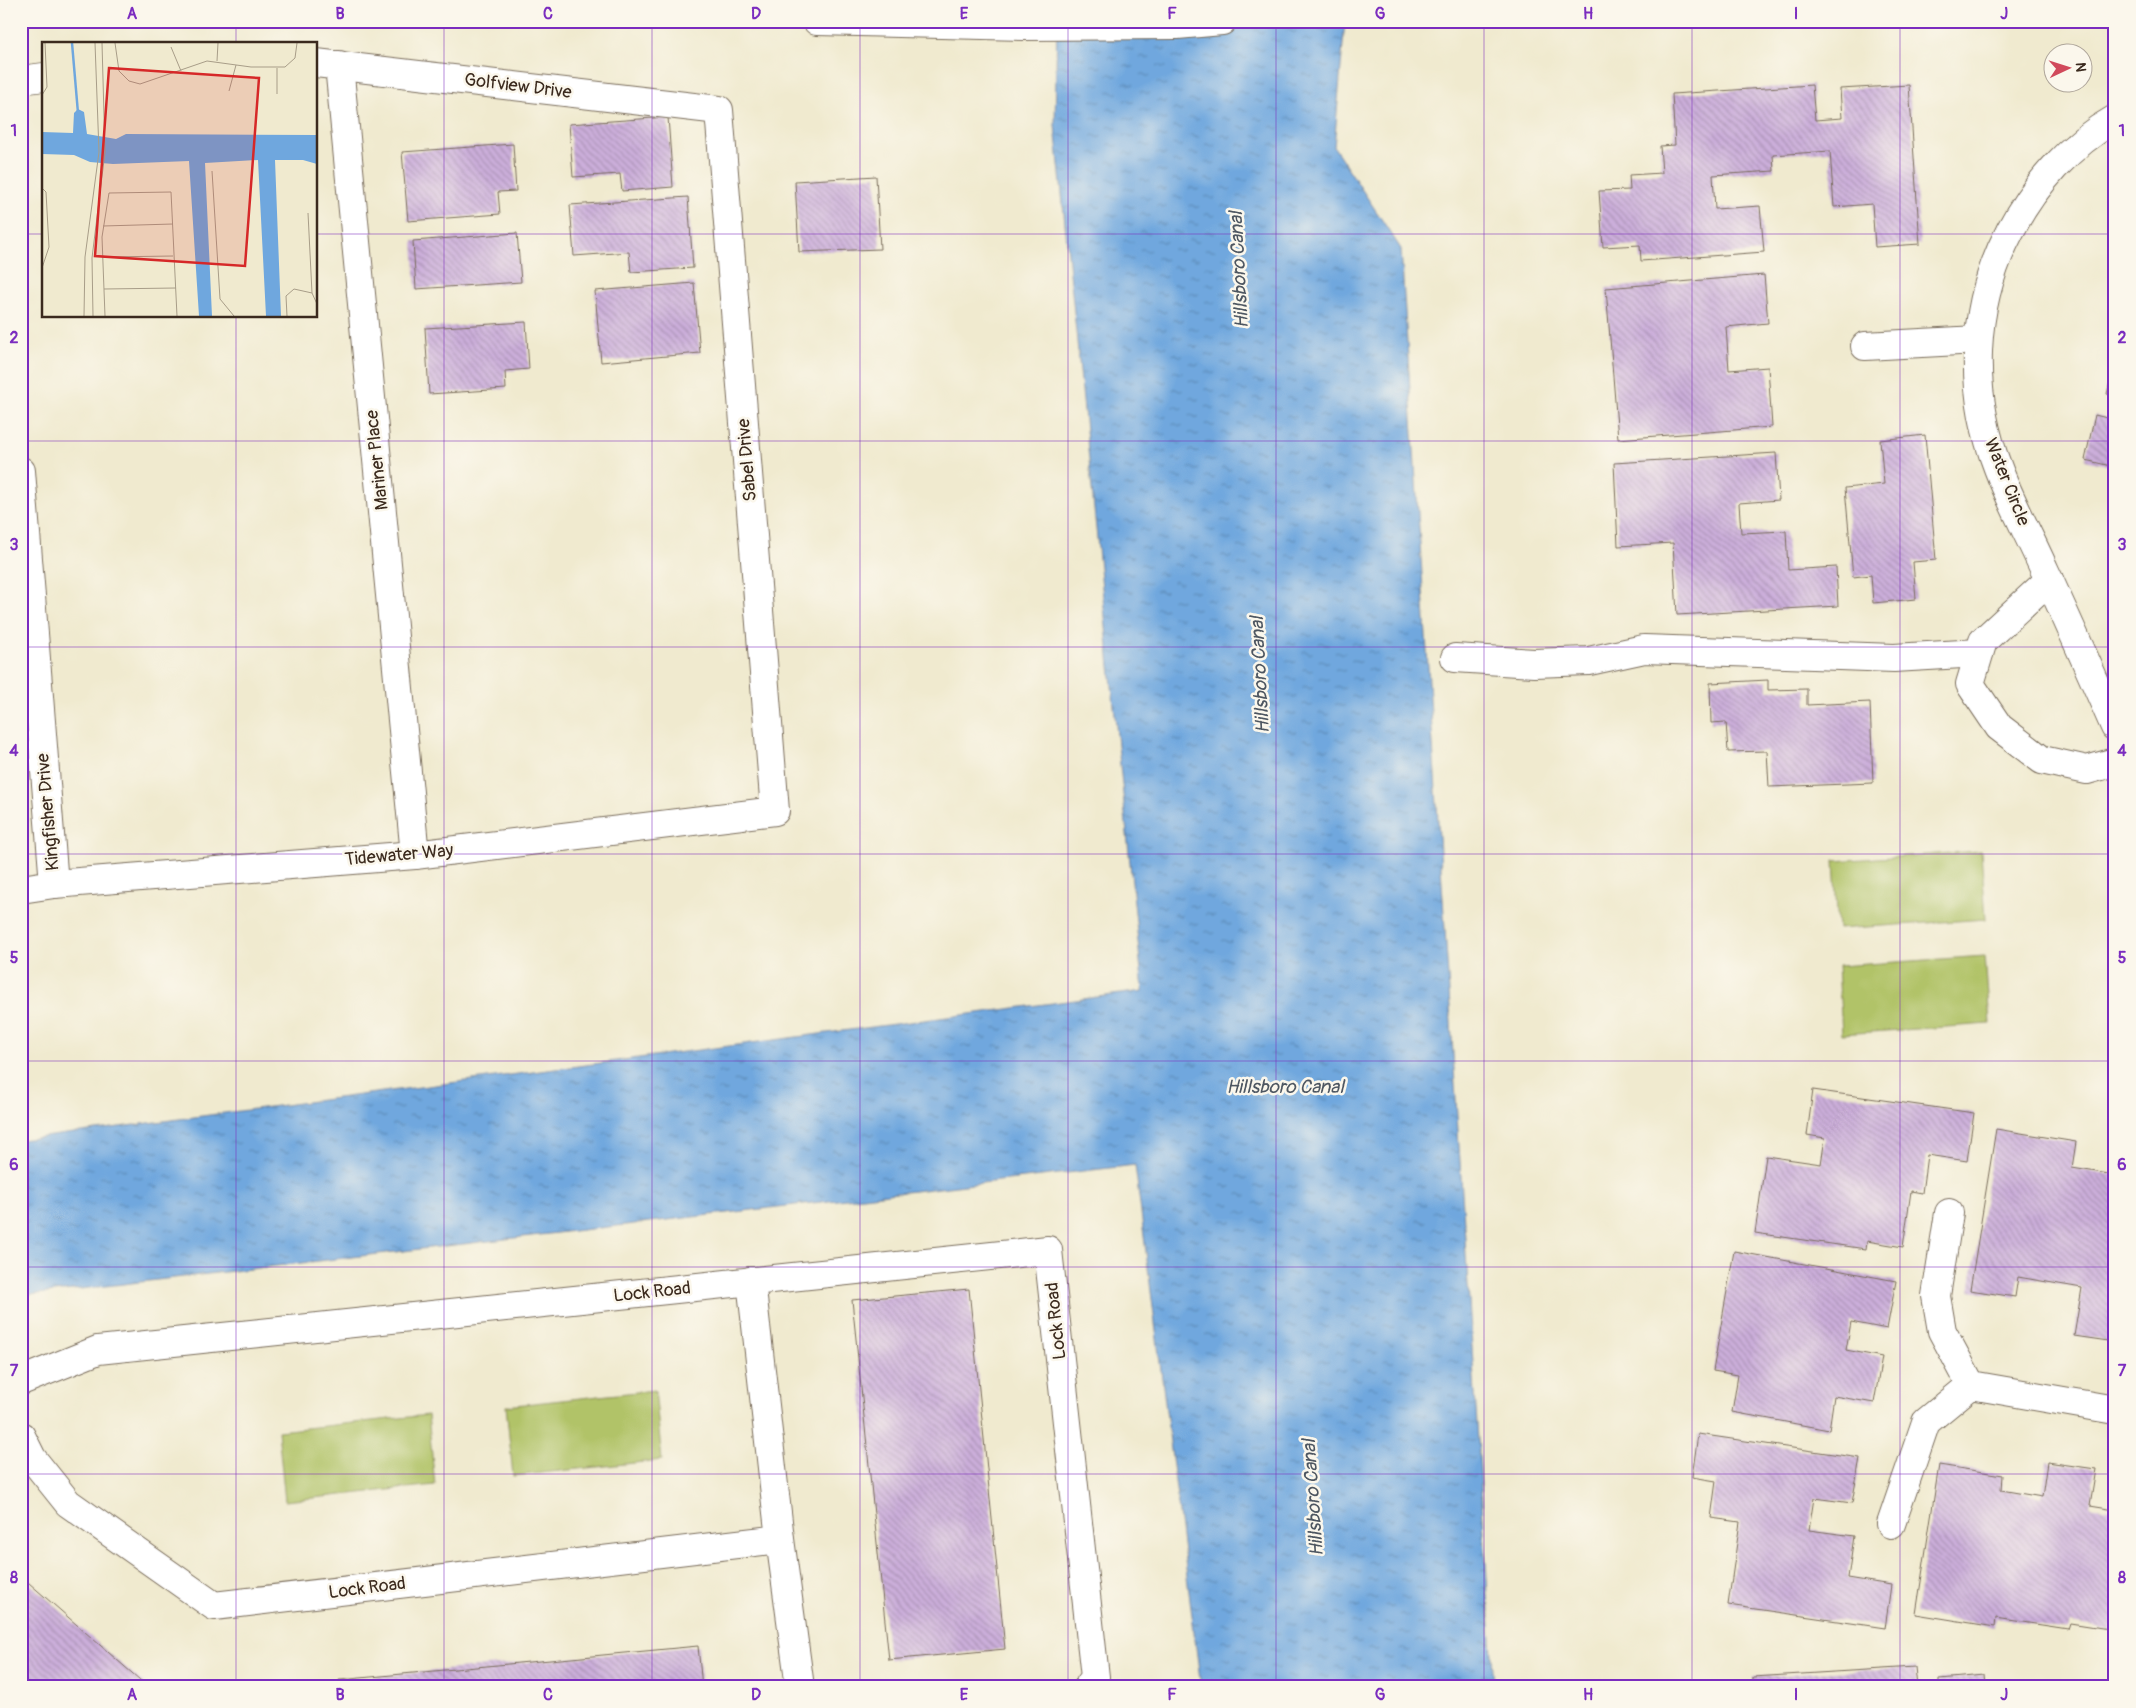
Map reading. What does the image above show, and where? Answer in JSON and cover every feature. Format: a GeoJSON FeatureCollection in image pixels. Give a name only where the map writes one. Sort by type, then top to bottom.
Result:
{"type":"FeatureCollection","features":[{"type":"Feature","properties":{"kind":"street"},"geometry":{"type":"LineString","coordinates":[[817,21],[1024,26],[1177,25],[1222,21]]}},
{"type":"Feature","properties":{"kind":"street","name":"Golfview Drive"},"geometry":{"type":"LineString","coordinates":[[328,64],[719,110]]}},
{"type":"Feature","properties":{"kind":"street","name":"Mariner Place"},"geometry":{"type":"LineString","coordinates":[[328,64],[416,855]]}},
{"type":"Feature","properties":{"kind":"street"},"geometry":{"type":"LineString","coordinates":[[21,80],[42,77]]}},
{"type":"Feature","properties":{"kind":"street","name":"Sabel Drive"},"geometry":{"type":"LineString","coordinates":[[719,110],[775,811]]}},
{"type":"Feature","properties":{"kind":"street","name":"Water Circle"},"geometry":{"type":"LineString","coordinates":[[2115,119],[2082,142],[2058,164],[2036,189],[2018,216],[2002,246],[1982,308],[1978,340],[1977,374],[1980,406],[1987,438],[1998,470],[2115,727]]}},
{"type":"Feature","properties":{"kind":"street"},"geometry":{"type":"LineString","coordinates":[[1865,346],[1978,340]]}},
{"type":"Feature","properties":{"kind":"street","name":"Kingfisher Drive"},"geometry":{"type":"LineString","coordinates":[[21,472],[54,884]]}},
{"type":"Feature","properties":{"kind":"street"},"geometry":{"type":"LineString","coordinates":[[2049,580],[1983,641],[1970,684],[1999,727],[2042,760],[2087,770],[2115,762]]}},
{"type":"Feature","properties":{"kind":"street"},"geometry":{"type":"LineString","coordinates":[[1456,658],[1534,663],[1580,661],[1644,649],[1894,658],[1979,653]]}},
{"type":"Feature","properties":{"kind":"street","name":"Tidewater Way"},"geometry":{"type":"LineString","coordinates":[[21,889],[54,884],[416,855],[775,811]]}},
{"type":"Feature","properties":{"kind":"street"},"geometry":{"type":"LineString","coordinates":[[1949,1213],[1936,1296],[1942,1331],[1971,1385]]}},
{"type":"Feature","properties":{"kind":"street","name":"Lock Road"},"geometry":{"type":"LineString","coordinates":[[21,1381],[98,1350],[1048,1250],[1094,1677],[1088,1687]]}},
{"type":"Feature","properties":{"kind":"street"},"geometry":{"type":"LineString","coordinates":[[751,1281],[780,1539],[800,1687]]}},
{"type":"Feature","properties":{"kind":"street"},"geometry":{"type":"LineString","coordinates":[[1891,1524],[1926,1422],[1971,1385],[2115,1410]]}},
{"type":"Feature","properties":{"kind":"street","name":"Lock Road"},"geometry":{"type":"LineString","coordinates":[[21,1436],[32,1458],[68,1503],[214,1606],[780,1539]]}},
{"type":"Feature","properties":{"kind":"green space"},"geometry":{"type":"Polygon","coordinates":[[[1981,851],[1986,919],[1838,929],[1834,861],[1981,851]]]}},
{"type":"Feature","properties":{"kind":"green space"},"geometry":{"type":"Polygon","coordinates":[[[1985,956],[1990,1024],[1842,1034],[1838,966],[1985,956]]]}},
{"type":"Feature","properties":{"kind":"green space"},"geometry":{"type":"Polygon","coordinates":[[[655,1390],[662,1460],[513,1476],[506,1406],[655,1390]]]}},
{"type":"Feature","properties":{"kind":"green space"},"geometry":{"type":"Polygon","coordinates":[[[428,1415],[435,1485],[285,1501],[278,1431],[428,1415]]]}},
{"type":"Feature","properties":{"kind":"water","name":"Hillsboro Canal"},"geometry":{"type":"Polygon","coordinates":[[[1057,21],[1345,21],[1334,147],[1401,249],[1494,1687],[1201,1687],[1135,1165],[21,1296],[21,1140],[1143,991],[1055,125],[1057,21]]]}},
{"type":"Feature","properties":{"kind":"building"},"geometry":{"type":"Polygon","coordinates":[[[1812,85],[1815,120],[1842,118],[1840,89],[1909,85],[1920,244],[1875,247],[1872,204],[1834,207],[1830,151],[1773,155],[1774,171],[1713,175],[1715,209],[1760,206],[1764,252],[1641,261],[1640,245],[1603,247],[1599,191],[1630,190],[1629,175],[1662,173],[1660,146],[1675,145],[1672,94],[1812,85]]]}},
{"type":"Feature","properties":{"kind":"building"},"geometry":{"type":"Polygon","coordinates":[[[668,117],[673,187],[622,191],[620,174],[573,177],[569,124],[668,117]]]}},
{"type":"Feature","properties":{"kind":"building"},"geometry":{"type":"Polygon","coordinates":[[[513,144],[516,191],[498,192],[500,214],[408,221],[402,152],[513,144]]]}},
{"type":"Feature","properties":{"kind":"building"},"geometry":{"type":"Polygon","coordinates":[[[876,176],[880,249],[799,252],[795,181],[876,176]]]}},
{"type":"Feature","properties":{"kind":"building"},"geometry":{"type":"Polygon","coordinates":[[[688,197],[693,268],[631,272],[629,252],[574,256],[570,205],[688,197]]]}},
{"type":"Feature","properties":{"kind":"building"},"geometry":{"type":"Polygon","coordinates":[[[517,233],[521,282],[416,289],[413,241],[517,233]]]}},
{"type":"Feature","properties":{"kind":"building"},"geometry":{"type":"Polygon","coordinates":[[[1764,275],[1768,323],[1726,327],[1729,370],[1768,367],[1772,427],[1618,439],[1606,288],[1764,275]]]}},
{"type":"Feature","properties":{"kind":"building"},"geometry":{"type":"Polygon","coordinates":[[[694,283],[700,353],[601,362],[595,291],[694,283]]]}},
{"type":"Feature","properties":{"kind":"building"},"geometry":{"type":"Polygon","coordinates":[[[526,322],[529,369],[505,371],[506,389],[429,394],[425,328],[526,322]]]}},
{"type":"Feature","properties":{"kind":"building"},"geometry":{"type":"Polygon","coordinates":[[[2115,364],[2115,396],[2107,394],[2115,364]]]}},
{"type":"Feature","properties":{"kind":"building"},"geometry":{"type":"Polygon","coordinates":[[[2095,415],[2115,420],[2115,467],[2085,460],[2095,415]]]}},
{"type":"Feature","properties":{"kind":"building"},"geometry":{"type":"Polygon","coordinates":[[[1925,435],[1936,560],[1913,562],[1916,599],[1873,603],[1871,575],[1853,577],[1845,488],[1884,484],[1880,440],[1925,435]]]}},
{"type":"Feature","properties":{"kind":"building"},"geometry":{"type":"Polygon","coordinates":[[[1776,453],[1779,500],[1739,503],[1741,533],[1786,531],[1788,570],[1836,567],[1838,606],[1677,615],[1673,543],[1618,546],[1614,463],[1776,453]]]}},
{"type":"Feature","properties":{"kind":"building"},"geometry":{"type":"Polygon","coordinates":[[[1768,680],[1768,690],[1807,689],[1807,705],[1870,702],[1873,783],[1769,787],[1767,751],[1728,752],[1726,722],[1711,723],[1710,683],[1768,680]]]}},
{"type":"Feature","properties":{"kind":"building"},"geometry":{"type":"Polygon","coordinates":[[[1813,1090],[1974,1113],[1967,1161],[1927,1155],[1922,1193],[1911,1191],[1903,1247],[1867,1241],[1866,1249],[1755,1233],[1766,1156],[1821,1164],[1825,1138],[1807,1135],[1813,1090]]]}},
{"type":"Feature","properties":{"kind":"building"},"geometry":{"type":"Polygon","coordinates":[[[1996,1129],[2076,1142],[2072,1168],[2115,1175],[2115,1342],[2074,1336],[2082,1288],[2018,1277],[2015,1297],[1970,1290],[1996,1129]]]}},
{"type":"Feature","properties":{"kind":"building"},"geometry":{"type":"Polygon","coordinates":[[[1734,1251],[1896,1281],[1887,1329],[1851,1322],[1846,1350],[1882,1357],[1874,1403],[1834,1396],[1829,1430],[1732,1412],[1738,1375],[1713,1371],[1734,1251]]]}},
{"type":"Feature","properties":{"kind":"building"},"geometry":{"type":"Polygon","coordinates":[[[969,1289],[1005,1649],[889,1660],[852,1300],[969,1289]]]}},
{"type":"Feature","properties":{"kind":"building"},"geometry":{"type":"Polygon","coordinates":[[[1698,1434],[1860,1458],[1852,1503],[1814,1498],[1809,1530],[1854,1536],[1848,1578],[1891,1585],[1885,1628],[1728,1605],[1740,1522],[1711,1518],[1716,1481],[1692,1477],[1698,1434]]]}},
{"type":"Feature","properties":{"kind":"building"},"geometry":{"type":"Polygon","coordinates":[[[2047,1462],[2096,1469],[2090,1506],[2115,1510],[2115,1630],[2070,1623],[2068,1629],[1996,1618],[1995,1627],[1916,1614],[1939,1465],[2002,1475],[2001,1490],[2042,1497],[2047,1462]]]}},
{"type":"Feature","properties":{"kind":"building"},"geometry":{"type":"Polygon","coordinates":[[[21,1576],[148,1687],[21,1687],[21,1576]]]}},
{"type":"Feature","properties":{"kind":"building"},"geometry":{"type":"Polygon","coordinates":[[[698,1646],[702,1687],[339,1687],[339,1680],[698,1646]]]}},
{"type":"Feature","properties":{"kind":"building"},"geometry":{"type":"Polygon","coordinates":[[[1915,1667],[1917,1687],[1753,1687],[1753,1677],[1915,1667]]]}},
{"type":"Feature","properties":{"kind":"building"},"geometry":{"type":"Polygon","coordinates":[[[1985,1675],[1986,1687],[1939,1687],[1939,1679],[1985,1675]]]}}]}
